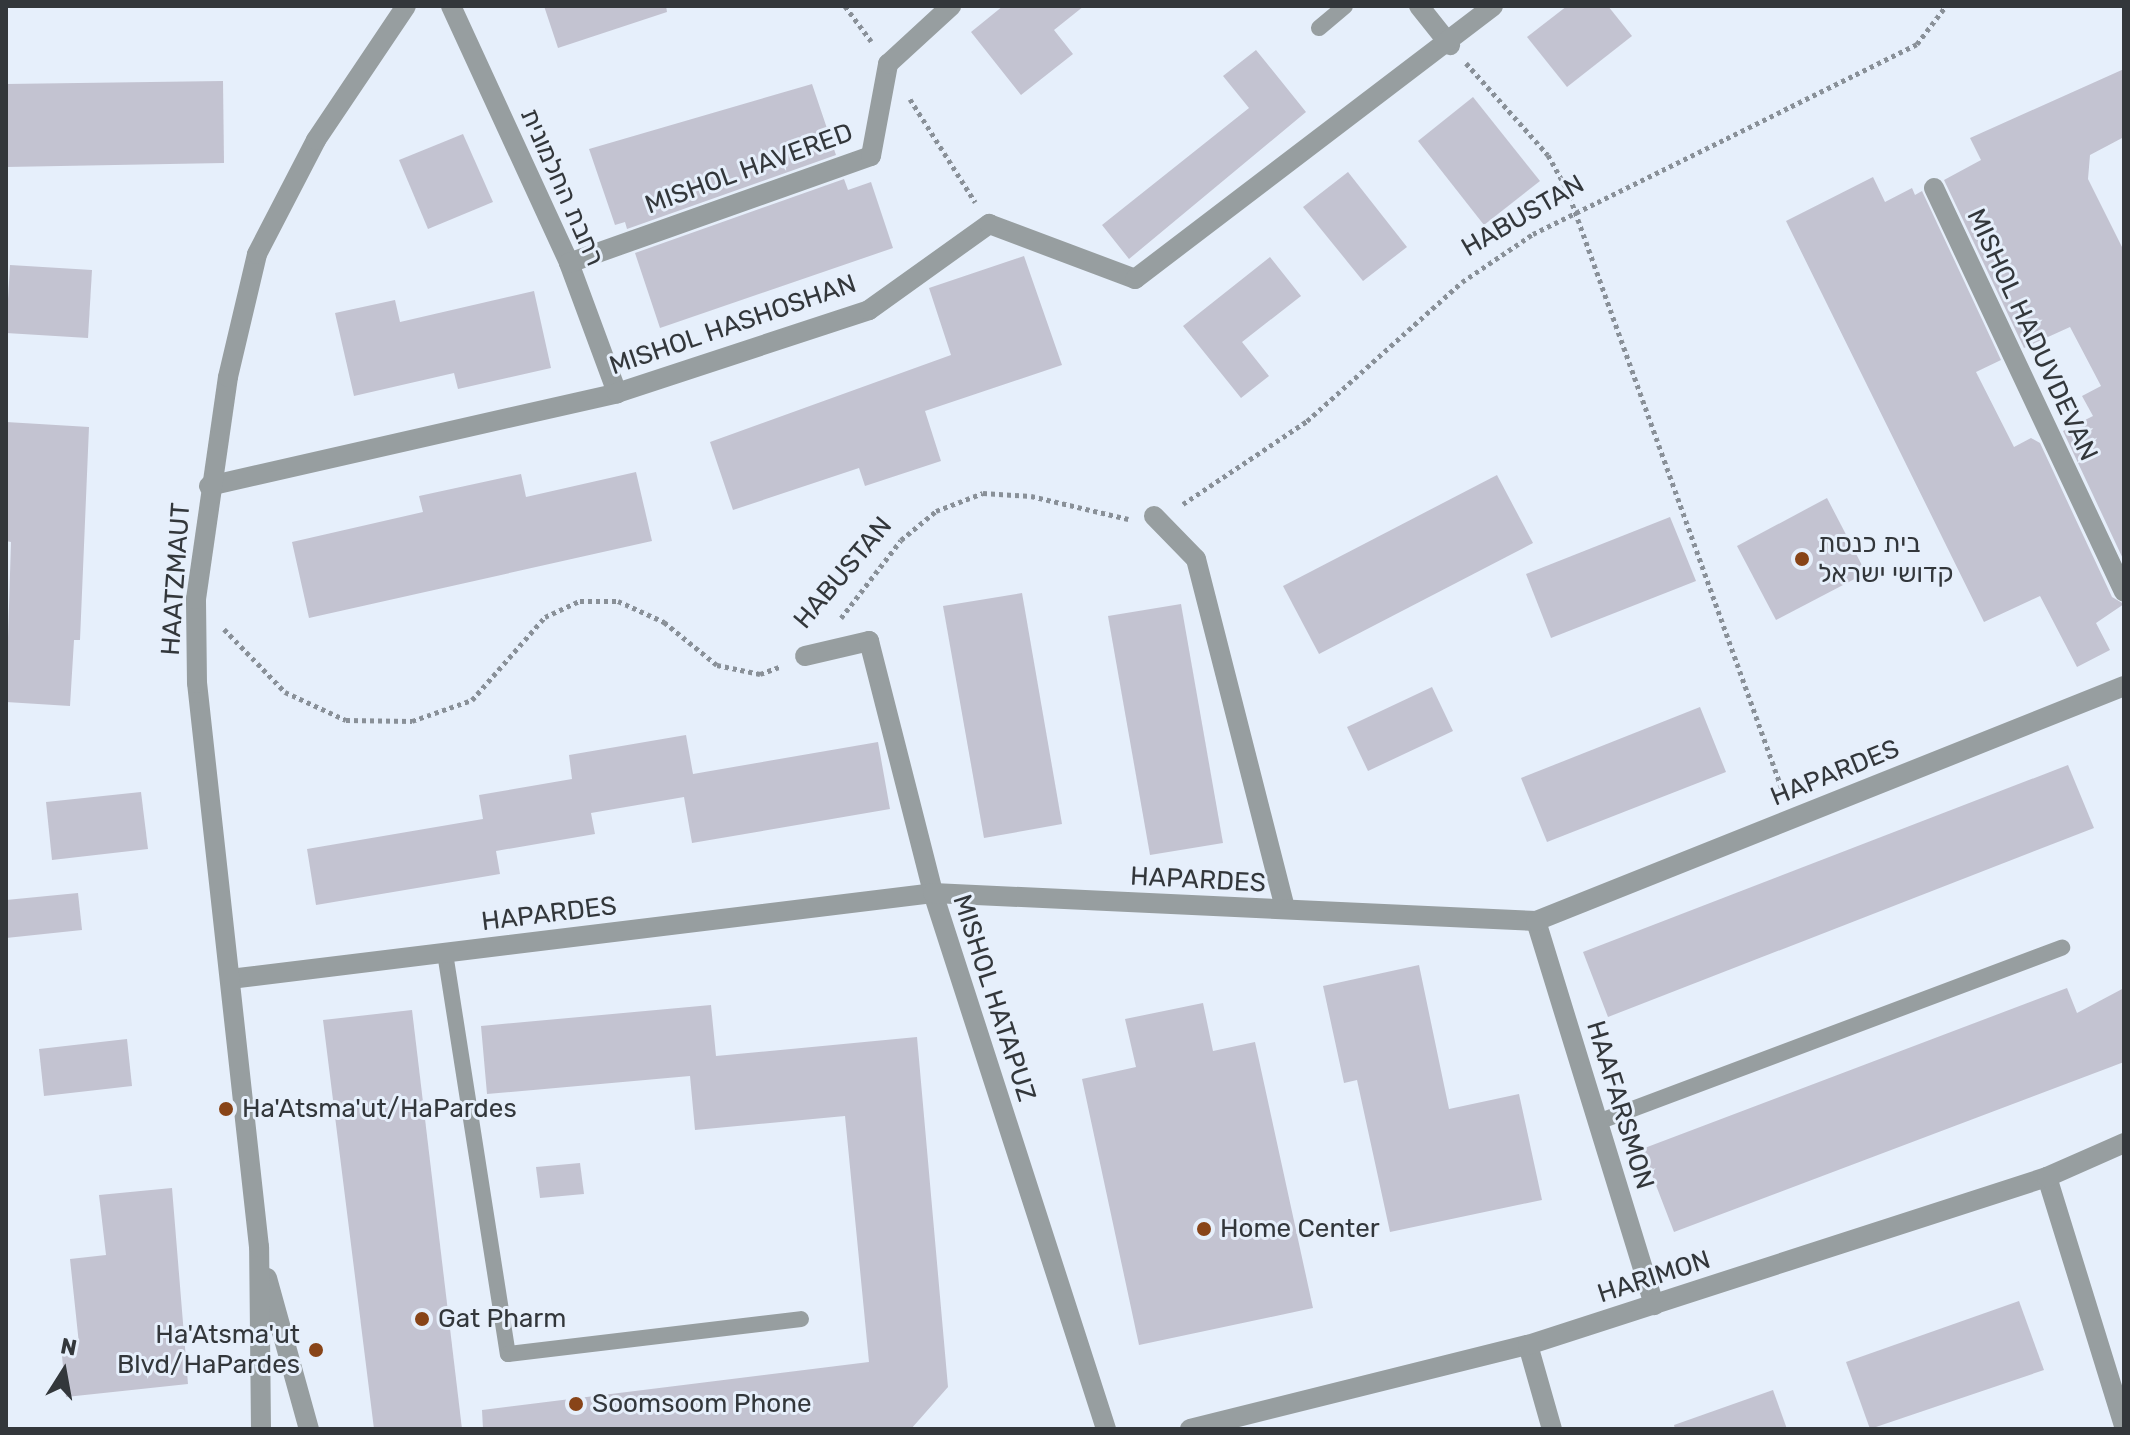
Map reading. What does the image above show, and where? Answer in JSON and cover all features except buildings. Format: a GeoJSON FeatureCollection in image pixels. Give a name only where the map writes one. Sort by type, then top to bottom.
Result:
{"type":"FeatureCollection","features":[{"type":"Feature","properties":{"kind":"street","name":"HAATZMAUT"},"geometry":{"type":"LineString","coordinates":[[261,1429],[259,1247],[197,683],[196,599],[209,486],[257,254],[316,140],[406,6]]}},
{"type":"Feature","properties":{"kind":"street","name":"רחבת החלמונית"},"geometry":{"type":"LineString","coordinates":[[451,6],[569,263],[617,393]]}},
{"type":"Feature","properties":{"kind":"street"},"geometry":{"type":"LineString","coordinates":[[888,64],[951,6]]}},
{"type":"Feature","properties":{"kind":"street"},"geometry":{"type":"LineString","coordinates":[[1419,6],[1450,45]]}},
{"type":"Feature","properties":{"kind":"street"},"geometry":{"type":"LineString","coordinates":[[989,224],[1135,279],[1450,45],[1493,6]]}},
{"type":"Feature","properties":{"kind":"street","name":"MISHOL HAVERED"},"geometry":{"type":"LineString","coordinates":[[569,263],[871,156],[888,64]]}},
{"type":"Feature","properties":{"kind":"street","name":"MISHOL HADUVDEVAN"},"geometry":{"type":"LineString","coordinates":[[1934,188],[2124,591]]}},
{"type":"Feature","properties":{"kind":"street","name":"MISHOL HASHOSHAN"},"geometry":{"type":"LineString","coordinates":[[209,486],[617,393],[869,310],[989,224]]}},
{"type":"Feature","properties":{"kind":"street"},"geometry":{"type":"LineString","coordinates":[[1154,516],[1196,559],[1285,909]]}},
{"type":"Feature","properties":{"kind":"street","name":"MISHOL HATAPUZ"},"geometry":{"type":"LineString","coordinates":[[805,656],[869,641],[933,893],[1106,1429]]}},
{"type":"Feature","properties":{"kind":"street","name":"HAPARDES"},"geometry":{"type":"LineString","coordinates":[[230,979],[933,893],[1536,921],[2124,686]]}},
{"type":"Feature","properties":{"kind":"street","name":"HAAFARSMON"},"geometry":{"type":"LineString","coordinates":[[1536,921],[1654,1305]]}},
{"type":"Feature","properties":{"kind":"street","name":"HARIMON"},"geometry":{"type":"LineString","coordinates":[[1190,1429],[1528,1345],[2047,1177],[2124,1143]]}},
{"type":"Feature","properties":{"kind":"street"},"geometry":{"type":"LineString","coordinates":[[2047,1177],[2124,1426]]}},
{"type":"Feature","properties":{"kind":"street","name":"HAATZMAUT"},"geometry":{"type":"LineString","coordinates":[[259,1247],[309,1429]]}},
{"type":"Feature","properties":{"kind":"street"},"geometry":{"type":"LineString","coordinates":[[1528,1345],[1552,1429]]}},
{"type":"Feature","properties":{"kind":"lane"},"geometry":{"type":"LineString","coordinates":[[1319,28],[1345,6]]}},
{"type":"Feature","properties":{"kind":"lane"},"geometry":{"type":"LineString","coordinates":[[1598,1122],[2062,948]]}},
{"type":"Feature","properties":{"kind":"lane"},"geometry":{"type":"LineString","coordinates":[[445,953],[508,1354],[801,1319]]}},
{"type":"Feature","properties":{"kind":"path"},"geometry":{"type":"LineString","coordinates":[[845,6],[888,64],[989,224]]}},
{"type":"Feature","properties":{"kind":"path","name":"HABUSTAN"},"geometry":{"type":"LineString","coordinates":[[196,599],[285,692],[346,720],[412,721],[472,700],[545,617],[580,601],[618,601],[664,622],[717,665],[760,674],[805,656],[901,540],[936,511],[983,493],[1031,496],[1125,520],[1154,516],[1191,500],[1307,421],[1462,282],[1577,213],[1917,44],[1946,6]]}},
{"type":"Feature","properties":{"kind":"path"},"geometry":{"type":"LineString","coordinates":[[1450,45],[1548,155],[1577,213],[1793,818]]}},
{"type":"Feature","properties":{"kind":"place","name":"בית כנסת קדושי ישראל"},"geometry":{"type":"Point","coordinates":[1802,559]}},
{"type":"Feature","properties":{"kind":"place","name":"Ha'Atsma'ut/HaPardes"},"geometry":{"type":"Point","coordinates":[226,1109]}},
{"type":"Feature","properties":{"kind":"place","name":"Home Center"},"geometry":{"type":"Point","coordinates":[1204,1229]}},
{"type":"Feature","properties":{"kind":"place","name":"Gat Pharm"},"geometry":{"type":"Point","coordinates":[422,1319]}},
{"type":"Feature","properties":{"kind":"place","name":"Ha'Atsma'ut Blvd/HaPardes"},"geometry":{"type":"Point","coordinates":[316,1350]}},
{"type":"Feature","properties":{"kind":"place","name":"Soomsoom Phone"},"geometry":{"type":"Point","coordinates":[576,1404]}}]}
